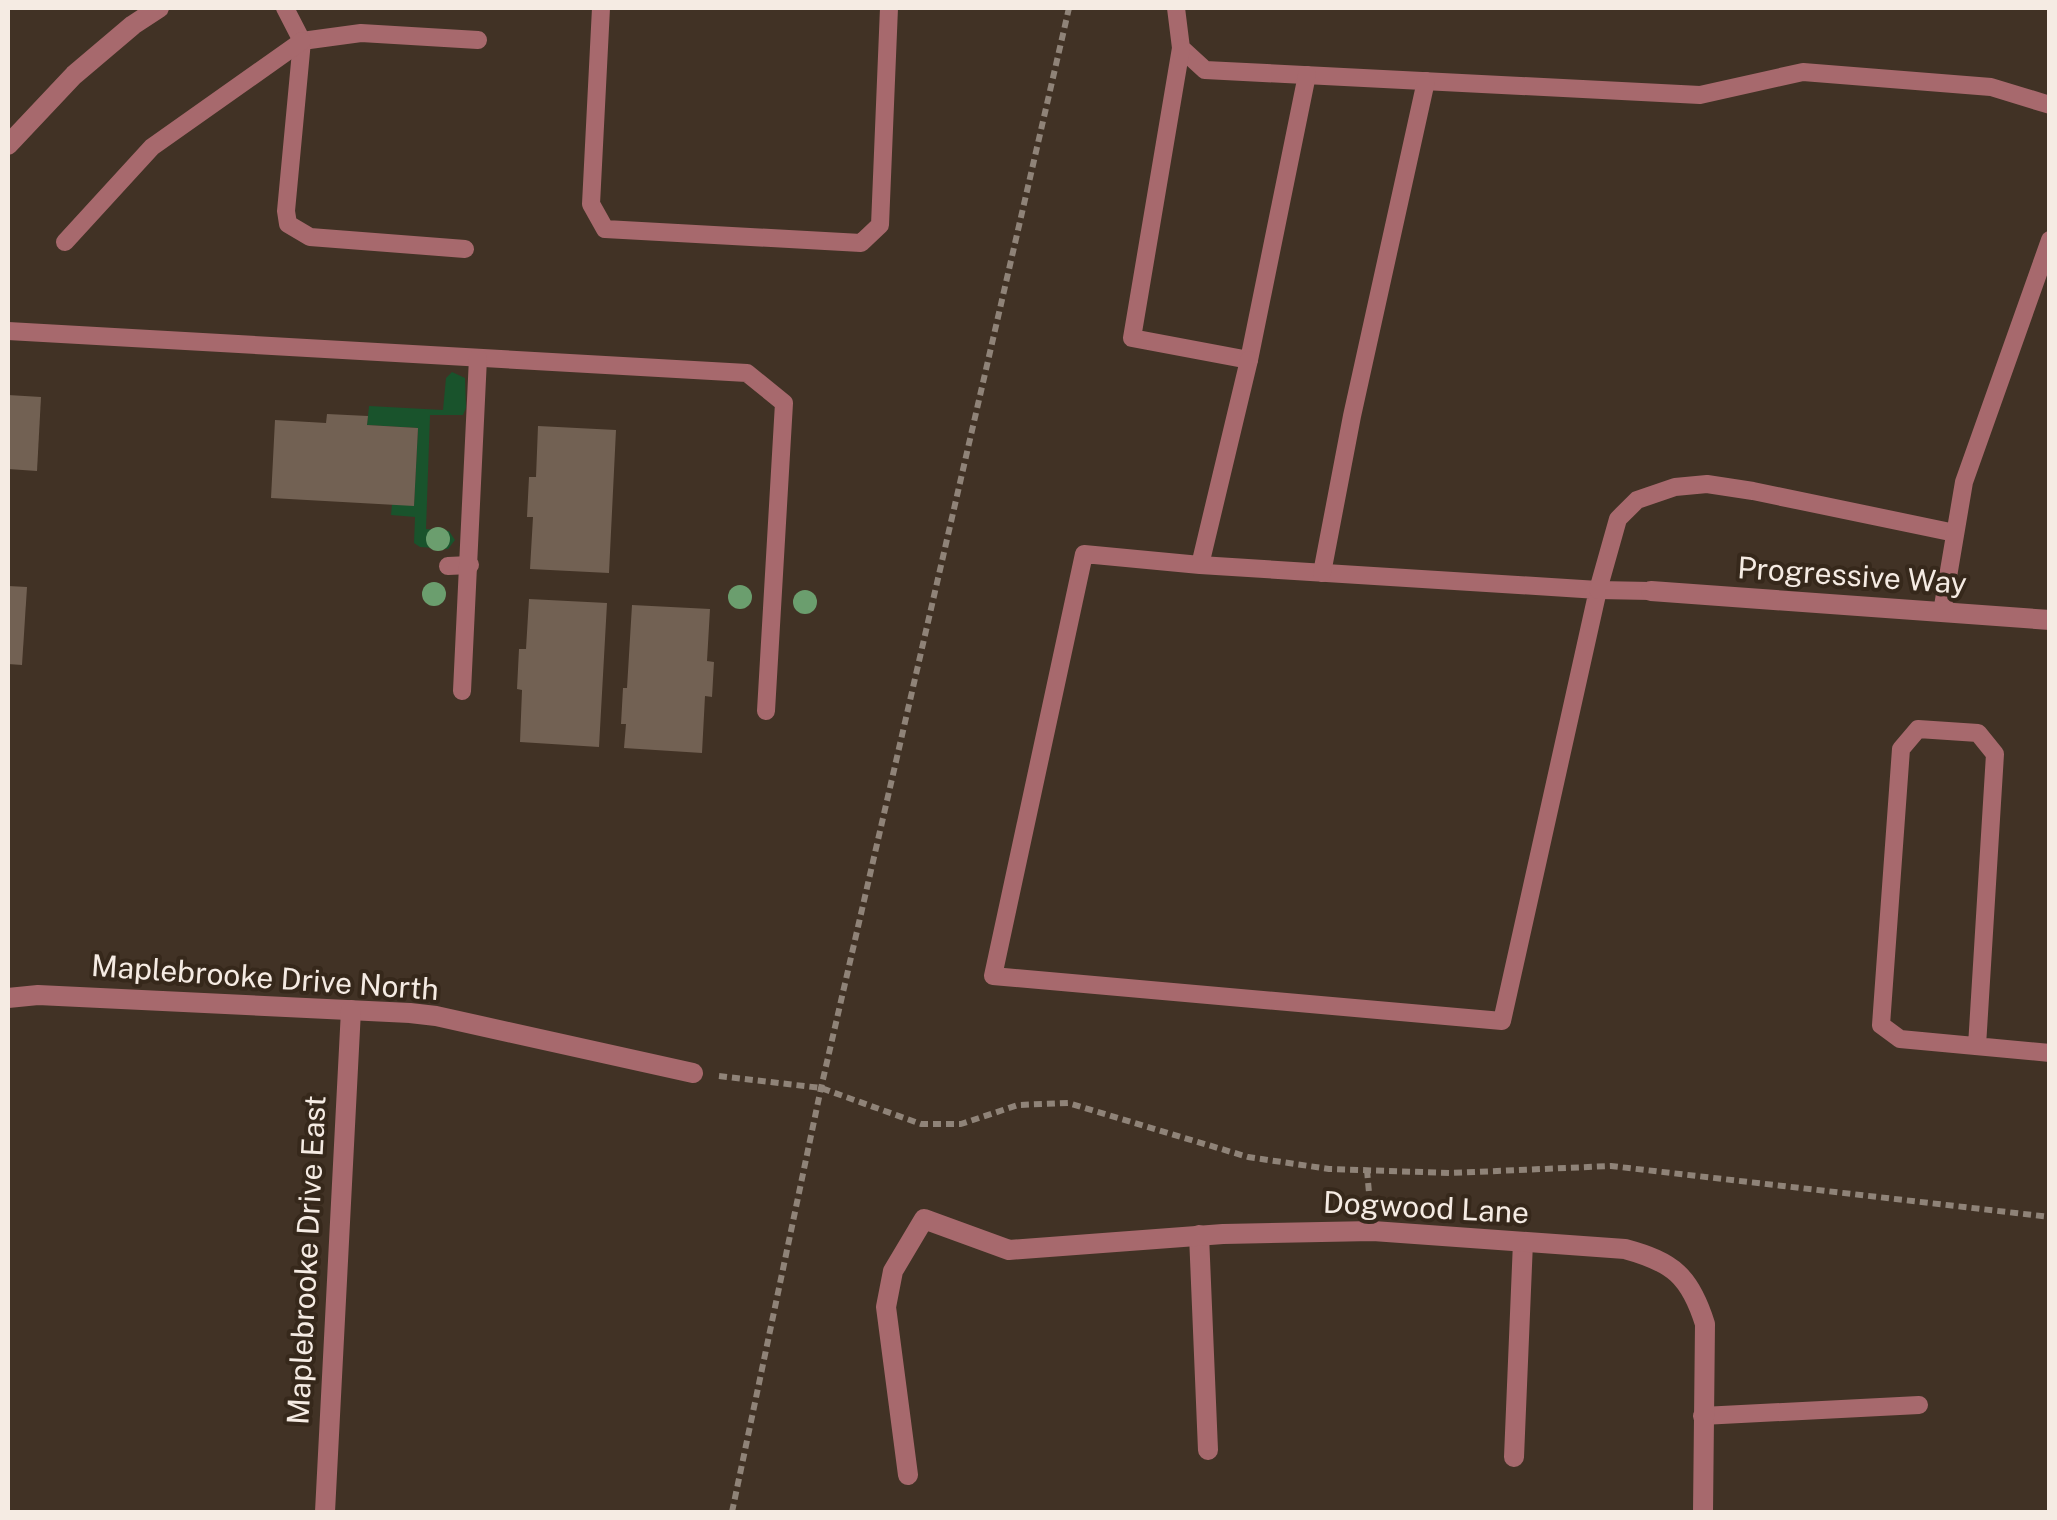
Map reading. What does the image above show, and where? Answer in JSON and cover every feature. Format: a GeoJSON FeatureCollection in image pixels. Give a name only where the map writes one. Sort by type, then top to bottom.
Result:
{"type":"FeatureCollection","features":[{"type":"Feature","properties":{"kind":"street"},"geometry":{"type":"LineString","coordinates":[[8,145],[74,75],[133,24],[159,8]]}},
{"type":"Feature","properties":{"kind":"street","name":"Progressive Way"},"geometry":{"type":"LineString","coordinates":[[1650,592],[2050,620]]}},
{"type":"Feature","properties":{"kind":"street","name":"Maplebrooke Drive North"},"geometry":{"type":"LineString","coordinates":[[8,998],[112,998],[436,1016],[693,1073]]}},
{"type":"Feature","properties":{"kind":"street","name":"Maplebrooke Drive East"},"geometry":{"type":"LineString","coordinates":[[325,1512],[351,1010]]}},
{"type":"Feature","properties":{"kind":"street","name":"Dogwood Lane"},"geometry":{"type":"LineString","coordinates":[[908,1475],[886,1306],[892,1271],[924,1219],[1009,1250],[1199,1235],[1372,1231],[1625,1249],[1660,1258],[1677,1272],[1696,1295],[1705,1324],[1704,1512]]}},
{"type":"Feature","properties":{"kind":"street"},"geometry":{"type":"LineString","coordinates":[[1199,1235],[1208,1450]]}},
{"type":"Feature","properties":{"kind":"street"},"geometry":{"type":"LineString","coordinates":[[1514,1457],[1523,1242]]}},
{"type":"Feature","properties":{"kind":"lane"},"geometry":{"type":"LineString","coordinates":[[284,8],[302,41],[286,210],[288,224],[310,237],[465,249]]}},
{"type":"Feature","properties":{"kind":"lane"},"geometry":{"type":"LineString","coordinates":[[601,8],[592,204],[605,229],[860,243],[880,225],[889,8]]}},
{"type":"Feature","properties":{"kind":"lane"},"geometry":{"type":"LineString","coordinates":[[1176,8],[1181,48],[1132,338],[1249,360]]}},
{"type":"Feature","properties":{"kind":"lane"},"geometry":{"type":"LineString","coordinates":[[65,242],[152,147],[302,41],[361,33],[478,40]]}},
{"type":"Feature","properties":{"kind":"lane"},"geometry":{"type":"LineString","coordinates":[[1181,48],[1205,70],[1700,95],[1803,72],[1991,86],[2050,105]]}},
{"type":"Feature","properties":{"kind":"lane"},"geometry":{"type":"LineString","coordinates":[[1200,565],[1249,360],[1307,75]]}},
{"type":"Feature","properties":{"kind":"lane"},"geometry":{"type":"LineString","coordinates":[[1322,573],[1352,416],[1426,81]]}},
{"type":"Feature","properties":{"kind":"lane"},"geometry":{"type":"LineString","coordinates":[[1942,612],[1964,482],[2050,240]]}},
{"type":"Feature","properties":{"kind":"lane"},"geometry":{"type":"LineString","coordinates":[[8,331],[747,374],[784,403],[766,711]]}},
{"type":"Feature","properties":{"kind":"lane"},"geometry":{"type":"LineString","coordinates":[[462,691],[478,358]]}},
{"type":"Feature","properties":{"kind":"lane"},"geometry":{"type":"LineString","coordinates":[[1650,592],[1598,590],[1200,565],[1084,554],[993,976],[1502,1022],[1598,590],[1618,519],[1637,500],[1676,487],[1707,484],[1753,490],[1955,534]]}},
{"type":"Feature","properties":{"kind":"lane"},"geometry":{"type":"LineString","coordinates":[[448,566],[470,565]]}},
{"type":"Feature","properties":{"kind":"lane"},"geometry":{"type":"LineString","coordinates":[[1977,1046],[1995,754],[1978,734],[1918,729],[1900,749],[1882,1025],[1900,1040],[2050,1053]]}},
{"type":"Feature","properties":{"kind":"lane"},"geometry":{"type":"LineString","coordinates":[[1702,1416],[1919,1405]]}},
{"type":"Feature","properties":{"kind":"path"},"geometry":{"type":"LineString","coordinates":[[732,1512],[820,1088],[1069,8]]}},
{"type":"Feature","properties":{"kind":"path"},"geometry":{"type":"LineString","coordinates":[[693,1073],[820,1088],[920,1124],[961,1124],[1018,1105],[1068,1102],[1248,1157],[1329,1169],[1451,1173],[1610,1166],[2050,1217]]}},
{"type":"Feature","properties":{"kind":"green space"},"geometry":{"type":"Polygon","coordinates":[[[452,372],[465,378],[466,408],[463,415],[430,415],[426,529],[449,531],[455,540],[448,549],[420,547],[414,543],[415,517],[391,515],[392,504],[414,505],[418,428],[367,425],[369,406],[443,410],[446,378],[452,372]]]}},
{"type":"Feature","properties":{"kind":"building"},"geometry":{"type":"Polygon","coordinates":[[[8,395],[41,397],[37,471],[8,469],[8,395]]]}},
{"type":"Feature","properties":{"kind":"building"},"geometry":{"type":"Polygon","coordinates":[[[327,414],[368,416],[367,425],[418,428],[414,506],[271,498],[275,420],[326,423],[327,414]]]}},
{"type":"Feature","properties":{"kind":"building"},"geometry":{"type":"Polygon","coordinates":[[[538,426],[616,430],[609,573],[530,569],[533,517],[527,517],[529,477],[536,477],[538,426]]]}},
{"type":"Feature","properties":{"kind":"building"},"geometry":{"type":"Polygon","coordinates":[[[8,586],[27,587],[22,665],[8,664],[8,586]]]}},
{"type":"Feature","properties":{"kind":"building"},"geometry":{"type":"Polygon","coordinates":[[[529,599],[607,603],[599,747],[520,742],[519,649],[526,649],[529,599]]]}},
{"type":"Feature","properties":{"kind":"building"},"geometry":{"type":"Polygon","coordinates":[[[632,605],[710,609],[707,661],[714,662],[712,697],[705,696],[702,753],[624,748],[623,688],[627,688],[632,605]]]}}]}
